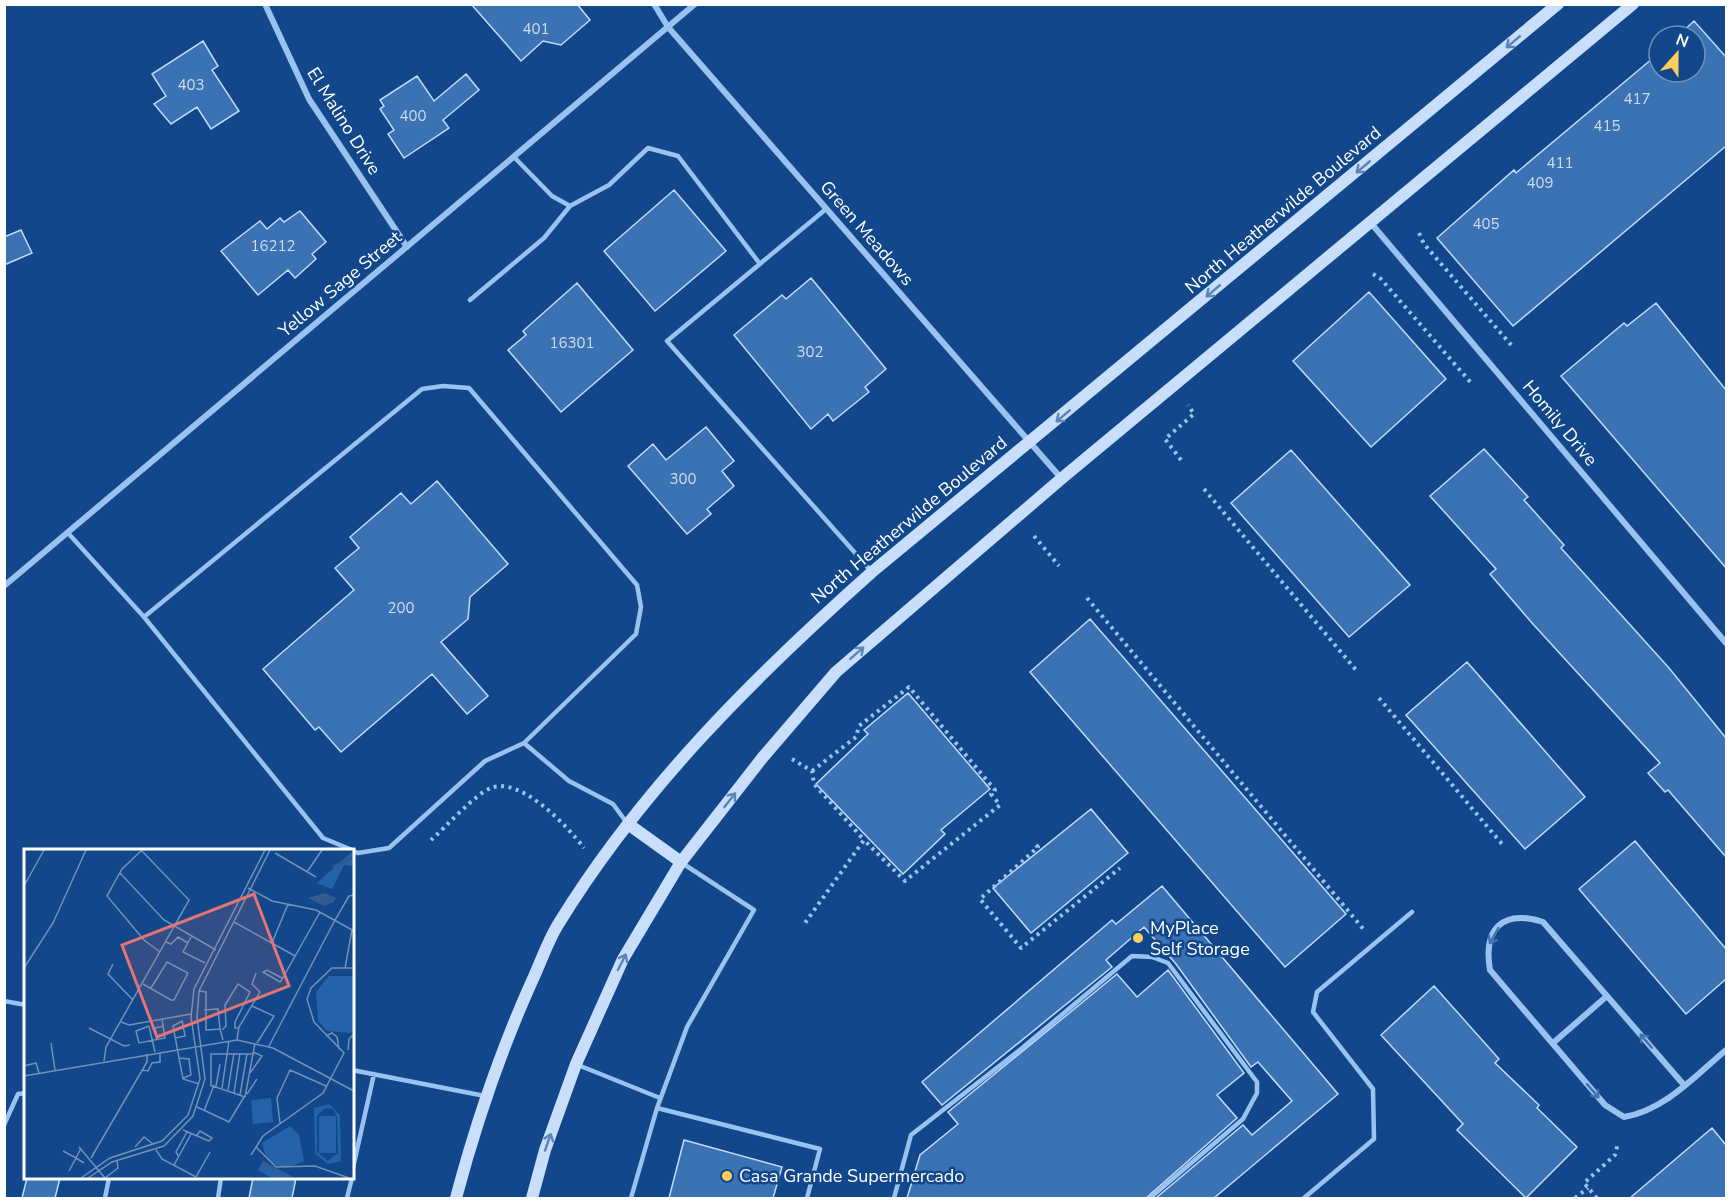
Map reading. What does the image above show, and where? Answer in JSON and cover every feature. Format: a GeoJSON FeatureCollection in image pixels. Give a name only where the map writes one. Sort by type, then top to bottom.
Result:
{"type":"FeatureCollection","features":[{"type":"Feature","properties":{"kind":"main road","name":"North Heatherwilde Boulevard"},"geometry":{"type":"LineString","coordinates":[[456,1198],[507,1036],[558,924],[627,824],[709,726],[788,646],[872,572],[1558,4]]}},
{"type":"Feature","properties":{"kind":"main road"},"geometry":{"type":"LineString","coordinates":[[532,1198],[545,1150],[576,1064],[623,958],[681,862],[763,757],[836,672],[1061,479],[1633,4]]}},
{"type":"Feature","properties":{"kind":"main road"},"geometry":{"type":"LineString","coordinates":[[627,824],[681,862]]}},
{"type":"Feature","properties":{"kind":"street","name":"El Malino Drive"},"geometry":{"type":"LineString","coordinates":[[265,4],[277,35],[309,99],[407,247]]}},
{"type":"Feature","properties":{"kind":"street","name":"Green Meadows"},"geometry":{"type":"LineString","coordinates":[[654,4],[668,27],[1061,479]]}},
{"type":"Feature","properties":{"kind":"street","name":"Yellow Sage Street"},"geometry":{"type":"LineString","coordinates":[[4,586],[695,4]]}},
{"type":"Feature","properties":{"kind":"street","name":"Homily Drive"},"geometry":{"type":"LineString","coordinates":[[1370,222],[1725,638]]}},
{"type":"Feature","properties":{"kind":"street"},"geometry":{"type":"LineString","coordinates":[[1684,1085],[1543,922],[1523,916],[1505,920],[1493,933],[1487,950],[1491,970],[1605,1105],[1624,1117],[1642,1114],[1662,1104],[1726,1050]]}},
{"type":"Feature","properties":{"kind":"street"},"geometry":{"type":"LineString","coordinates":[[1552,1043],[1607,996]]}},
{"type":"Feature","properties":{"kind":"lane"},"geometry":{"type":"LineString","coordinates":[[470,300],[544,238],[570,206],[609,185],[648,148],[678,156],[760,264]]}},
{"type":"Feature","properties":{"kind":"lane"},"geometry":{"type":"LineString","coordinates":[[514,157],[552,196],[570,206]]}},
{"type":"Feature","properties":{"kind":"lane"},"geometry":{"type":"LineString","coordinates":[[826,209],[667,341],[872,572]]}},
{"type":"Feature","properties":{"kind":"lane"},"geometry":{"type":"LineString","coordinates":[[144,617],[422,389],[443,386],[469,388],[637,585],[641,607],[636,634],[524,743],[485,761],[389,848],[354,852]]}},
{"type":"Feature","properties":{"kind":"lane"},"geometry":{"type":"LineString","coordinates":[[68,533],[144,617],[323,838],[348,849]]}},
{"type":"Feature","properties":{"kind":"lane"},"geometry":{"type":"LineString","coordinates":[[524,743],[569,781],[613,804],[627,824]]}},
{"type":"Feature","properties":{"kind":"lane"},"geometry":{"type":"LineString","coordinates":[[631,1198],[660,1098],[687,1027],[754,910],[681,862]]}},
{"type":"Feature","properties":{"kind":"lane"},"geometry":{"type":"LineString","coordinates":[[1304,1198],[1374,1139],[1373,1089],[1312,1012],[1317,992],[1412,912]]}},
{"type":"Feature","properties":{"kind":"lane"},"geometry":{"type":"LineString","coordinates":[[894,1198],[911,1135],[1021,1049],[1132,956],[1152,957],[1168,963],[1257,1082],[1257,1093],[1243,1119],[1150,1198]]}},
{"type":"Feature","properties":{"kind":"lane"},"geometry":{"type":"LineString","coordinates":[[4,1001],[24,1005]]}},
{"type":"Feature","properties":{"kind":"lane"},"geometry":{"type":"LineString","coordinates":[[576,1064],[660,1098]]}},
{"type":"Feature","properties":{"kind":"lane"},"geometry":{"type":"LineString","coordinates":[[354,1070],[486,1097]]}},
{"type":"Feature","properties":{"kind":"lane"},"geometry":{"type":"LineString","coordinates":[[354,1162],[374,1074]]}},
{"type":"Feature","properties":{"kind":"lane"},"geometry":{"type":"LineString","coordinates":[[4,1125],[18,1094],[24,1093]]}},
{"type":"Feature","properties":{"kind":"lane"},"geometry":{"type":"LineString","coordinates":[[657,1108],[820,1149],[807,1198]]}},
{"type":"Feature","properties":{"kind":"lane"},"geometry":{"type":"LineString","coordinates":[[354,1126],[361,1128]]}},
{"type":"Feature","properties":{"kind":"lane"},"geometry":{"type":"LineString","coordinates":[[105,1198],[109,1179]]}},
{"type":"Feature","properties":{"kind":"lane"},"geometry":{"type":"LineString","coordinates":[[218,1198],[221,1179]]}},
{"type":"Feature","properties":{"kind":"lane"},"geometry":{"type":"LineString","coordinates":[[347,1198],[351,1179]]}},
{"type":"Feature","properties":{"kind":"path"},"geometry":{"type":"LineString","coordinates":[[1419,233],[1424,244],[1512,346]]}},
{"type":"Feature","properties":{"kind":"path"},"geometry":{"type":"LineString","coordinates":[[1373,274],[1381,279],[1472,384]]}},
{"type":"Feature","properties":{"kind":"path"},"geometry":{"type":"LineString","coordinates":[[1181,460],[1165,439],[1194,414],[1188,405]]}},
{"type":"Feature","properties":{"kind":"path"},"geometry":{"type":"LineString","coordinates":[[1204,489],[1356,670]]}},
{"type":"Feature","properties":{"kind":"path"},"geometry":{"type":"LineString","coordinates":[[1034,536],[1059,566]]}},
{"type":"Feature","properties":{"kind":"path"},"geometry":{"type":"LineString","coordinates":[[1087,598],[1376,943]]}},
{"type":"Feature","properties":{"kind":"path"},"geometry":{"type":"LineString","coordinates":[[909,687],[995,790],[991,794],[1000,805],[905,881],[864,840],[814,784],[812,771],[856,737],[859,726],[909,687]]}},
{"type":"Feature","properties":{"kind":"path"},"geometry":{"type":"LineString","coordinates":[[1380,698],[1502,844]]}},
{"type":"Feature","properties":{"kind":"path"},"geometry":{"type":"LineString","coordinates":[[792,759],[812,771]]}},
{"type":"Feature","properties":{"kind":"path"},"geometry":{"type":"LineString","coordinates":[[431,840],[488,789],[508,787],[521,791],[567,826],[584,848]]}},
{"type":"Feature","properties":{"kind":"path"},"geometry":{"type":"LineString","coordinates":[[805,922],[864,840]]}},
{"type":"Feature","properties":{"kind":"path"},"geometry":{"type":"LineString","coordinates":[[1036,845],[1038,847],[980,899],[1021,948],[1120,868]]}},
{"type":"Feature","properties":{"kind":"path"},"geometry":{"type":"LineString","coordinates":[[1597,1198],[1584,1183],[1615,1155],[1618,1143]]}},
{"type":"Feature","properties":{"kind":"path"},"geometry":{"type":"LineString","coordinates":[[1575,1198],[1588,1188]]}},
{"type":"Feature","properties":{"kind":"building"},"geometry":{"type":"Polygon","coordinates":[[[471,4],[577,4],[590,20],[561,45],[543,41],[521,61],[471,4]]]}},
{"type":"Feature","properties":{"kind":"building"},"geometry":{"type":"Polygon","coordinates":[[[1707,36],[1726,57],[1726,146],[1513,326],[1437,238],[1514,170],[1516,173],[1647,63],[1647,84],[1707,84],[1707,36]]]}},
{"type":"Feature","properties":{"kind":"building"},"geometry":{"type":"Polygon","coordinates":[[[203,41],[218,66],[212,70],[239,111],[211,129],[197,107],[171,124],[154,104],[166,96],[152,74],[203,41]]]}},
{"type":"Feature","properties":{"kind":"building"},"geometry":{"type":"Polygon","coordinates":[[[466,74],[479,90],[443,120],[449,128],[404,158],[388,134],[394,130],[380,109],[384,106],[380,100],[417,76],[434,101],[466,74]]]}},
{"type":"Feature","properties":{"kind":"building"},"geometry":{"type":"Polygon","coordinates":[[[674,190],[726,251],[655,311],[604,251],[674,190]]]}},
{"type":"Feature","properties":{"kind":"building"},"geometry":{"type":"Polygon","coordinates":[[[300,211],[326,242],[312,254],[316,259],[295,278],[288,270],[258,295],[221,251],[260,221],[267,229],[280,218],[284,222],[300,211]]]}},
{"type":"Feature","properties":{"kind":"building"},"geometry":{"type":"Polygon","coordinates":[[[21,230],[32,253],[4,265],[4,237],[21,230]]]}},
{"type":"Feature","properties":{"kind":"building"},"geometry":{"type":"Polygon","coordinates":[[[811,278],[886,369],[865,387],[869,392],[833,421],[828,414],[811,429],[734,335],[782,295],[786,299],[811,278]]]}},
{"type":"Feature","properties":{"kind":"building"},"geometry":{"type":"Polygon","coordinates":[[[577,283],[633,350],[561,412],[508,350],[526,335],[523,331],[577,283]]]}},
{"type":"Feature","properties":{"kind":"building"},"geometry":{"type":"Polygon","coordinates":[[[1369,292],[1446,379],[1371,447],[1293,361],[1369,292]]]}},
{"type":"Feature","properties":{"kind":"building"},"geometry":{"type":"Polygon","coordinates":[[[1656,303],[1726,390],[1726,568],[1561,376],[1624,323],[1627,326],[1656,303]]]}},
{"type":"Feature","properties":{"kind":"building"},"geometry":{"type":"Polygon","coordinates":[[[706,427],[734,461],[722,471],[734,486],[707,509],[711,514],[687,534],[628,466],[653,444],[666,460],[706,427]]]}},
{"type":"Feature","properties":{"kind":"building"},"geometry":{"type":"Polygon","coordinates":[[[1484,449],[1528,497],[1524,500],[1564,545],[1561,548],[1669,668],[1726,738],[1726,857],[1668,790],[1665,792],[1648,773],[1660,763],[1532,623],[1490,574],[1496,569],[1430,496],[1484,449]]]}},
{"type":"Feature","properties":{"kind":"building"},"geometry":{"type":"Polygon","coordinates":[[[1291,450],[1410,585],[1349,637],[1231,503],[1291,450]]]}},
{"type":"Feature","properties":{"kind":"building"},"geometry":{"type":"Polygon","coordinates":[[[437,481],[508,564],[470,597],[468,619],[441,642],[488,696],[467,714],[432,674],[341,752],[319,727],[315,730],[263,669],[354,590],[335,568],[359,548],[350,537],[401,493],[411,504],[437,481]]]}},
{"type":"Feature","properties":{"kind":"building"},"geometry":{"type":"Polygon","coordinates":[[[1090,619],[1346,914],[1285,967],[1030,672],[1090,619]]]}},
{"type":"Feature","properties":{"kind":"building"},"geometry":{"type":"Polygon","coordinates":[[[1467,662],[1585,797],[1525,849],[1406,715],[1467,662]]]}},
{"type":"Feature","properties":{"kind":"building"},"geometry":{"type":"Polygon","coordinates":[[[908,693],[990,789],[941,830],[945,834],[903,874],[816,784],[868,734],[864,730],[908,693]]]}},
{"type":"Feature","properties":{"kind":"building"},"geometry":{"type":"Polygon","coordinates":[[[1091,809],[1128,853],[1031,933],[993,888],[1091,809]]]}},
{"type":"Feature","properties":{"kind":"building"},"geometry":{"type":"Polygon","coordinates":[[[1635,841],[1726,949],[1726,979],[1686,1014],[1579,889],[1635,841]]]}},
{"type":"Feature","properties":{"kind":"building"},"geometry":{"type":"Polygon","coordinates":[[[1162,886],[1338,1094],[1214,1198],[1156,1198],[1243,1125],[1252,1135],[1292,1101],[1258,1062],[1251,1067],[1176,964],[1144,927],[1106,960],[1112,967],[942,1105],[922,1082],[1112,920],[1116,924],[1162,886]]]}},
{"type":"Feature","properties":{"kind":"building"},"geometry":{"type":"Polygon","coordinates":[[[1168,970],[1244,1073],[1217,1095],[1237,1118],[1146,1198],[907,1198],[920,1155],[958,1124],[948,1112],[1117,974],[1137,997],[1168,970]]]}},
{"type":"Feature","properties":{"kind":"building"},"geometry":{"type":"Polygon","coordinates":[[[1434,986],[1499,1059],[1495,1063],[1539,1105],[1537,1108],[1577,1147],[1526,1198],[1457,1130],[1463,1124],[1381,1035],[1434,986]]]}},
{"type":"Feature","properties":{"kind":"building"},"geometry":{"type":"Polygon","coordinates":[[[1712,1128],[1726,1145],[1726,1198],[1630,1198],[1712,1128]]]}},
{"type":"Feature","properties":{"kind":"building","name":"Casa Grande Supermercado"},"geometry":{"type":"Polygon","coordinates":[[[684,1140],[782,1167],[773,1198],[669,1198],[684,1140]]]}},
{"type":"Feature","properties":{"kind":"building"},"geometry":{"type":"Polygon","coordinates":[[[27,1179],[60,1179],[55,1198],[22,1198],[27,1179]]]}},
{"type":"Feature","properties":{"kind":"building"},"geometry":{"type":"Polygon","coordinates":[[[253,1179],[296,1179],[292,1198],[249,1198],[253,1179]]]}},
{"type":"Feature","properties":{"kind":"place","name":"MyPlace Self Storage"},"geometry":{"type":"Point","coordinates":[1138,938]}},
{"type":"Feature","properties":{"kind":"place","name":"Casa Grande Supermercado"},"geometry":{"type":"Point","coordinates":[727,1176]}}]}
